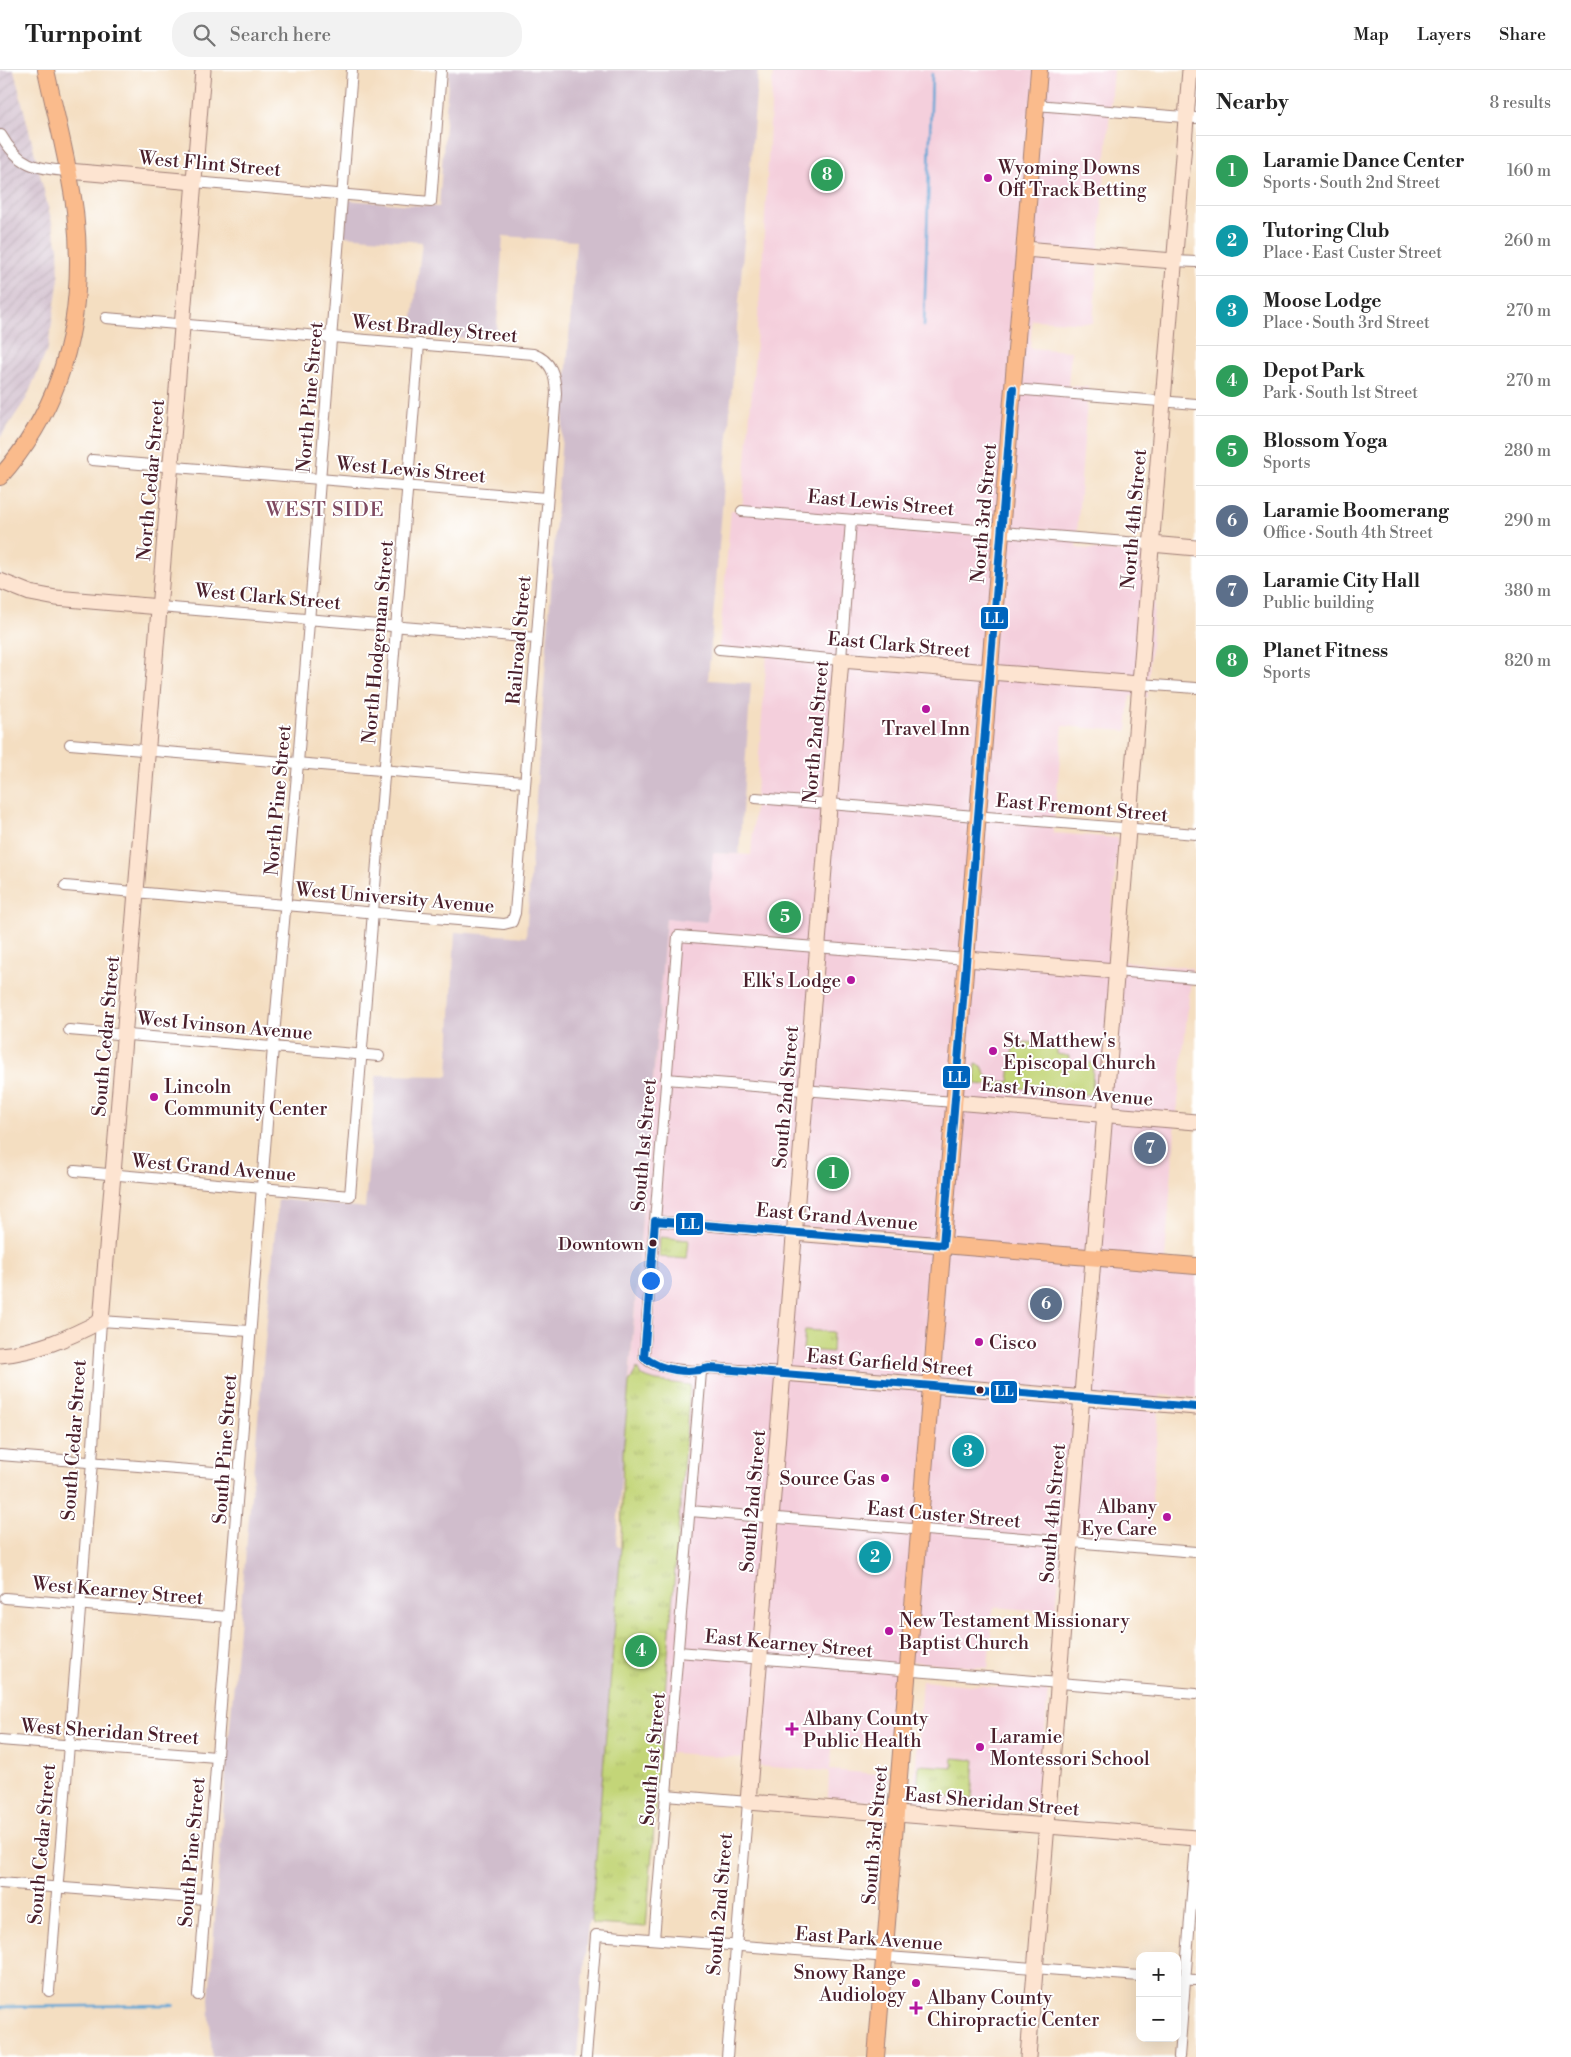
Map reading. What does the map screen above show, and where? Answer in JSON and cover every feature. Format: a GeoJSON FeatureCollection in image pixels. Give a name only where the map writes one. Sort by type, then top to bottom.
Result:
{"type":"FeatureCollection","features":[{"type":"Feature","properties":{"kind":"main road"},"geometry":{"type":"LineString","coordinates":[[0,477],[25,444],[51,399],[62,370],[72,330],[77,287],[78,260],[75,210],[46,70]]}},
{"type":"Feature","properties":{"kind":"main road","name":"North 3rd Street"},"geometry":{"type":"LineString","coordinates":[[966,959],[1039,70]]}},
{"type":"Feature","properties":{"kind":"main road","name":"South 3rd Street"},"geometry":{"type":"LineString","coordinates":[[876,2057],[966,959]]}},
{"type":"Feature","properties":{"kind":"main road","name":"East Grand Avenue"},"geometry":{"type":"LineString","coordinates":[[943,1245],[1196,1266]]}},
{"type":"Feature","properties":{"kind":"street","name":"North Cedar Street"},"geometry":{"type":"LineString","coordinates":[[136,892],[203,70]]}},
{"type":"Feature","properties":{"kind":"street","name":"North Pine Street"},"geometry":{"type":"LineString","coordinates":[[285,905],[298,763],[352,70]]}},
{"type":"Feature","properties":{"kind":"street","name":"West Flint Street"},"geometry":{"type":"LineString","coordinates":[[1,135],[7,147],[24,162],[49,170],[431,202],[441,70]]}},
{"type":"Feature","properties":{"kind":"street","name":"North 4th Street"},"geometry":{"type":"LineString","coordinates":[[1116,971],[1174,261],[1191,118],[1190,70]]}},
{"type":"Feature","properties":{"kind":"street"},"geometry":{"type":"LineString","coordinates":[[1036,105],[1191,118]]}},
{"type":"Feature","properties":{"kind":"street"},"geometry":{"type":"LineString","coordinates":[[1024,249],[1196,262]]}},
{"type":"Feature","properties":{"kind":"street","name":"West Bradley Street"},"geometry":{"type":"LineString","coordinates":[[106,318],[534,354],[548,363]]}},
{"type":"Feature","properties":{"kind":"street","name":"North Hodgeman Street"},"geometry":{"type":"LineString","coordinates":[[350,1196],[419,344]]}},
{"type":"Feature","properties":{"kind":"street","name":"Railroad Street"},"geometry":{"type":"LineString","coordinates":[[512,922],[515,913],[556,393],[553,372],[548,363]]}},
{"type":"Feature","properties":{"kind":"street"},"geometry":{"type":"LineString","coordinates":[[1013,389],[1196,404]]}},
{"type":"Feature","properties":{"kind":"street","name":"West Lewis Street"},"geometry":{"type":"LineString","coordinates":[[92,460],[547,498]]}},
{"type":"Feature","properties":{"kind":"street","name":"East Lewis Street"},"geometry":{"type":"LineString","coordinates":[[742,511],[1196,548]]}},
{"type":"Feature","properties":{"kind":"street","name":"North 2nd Street"},"geometry":{"type":"LineString","coordinates":[[818,947],[851,520]]}},
{"type":"Feature","properties":{"kind":"street","name":"West Clark Street"},"geometry":{"type":"LineString","coordinates":[[0,581],[17,590],[47,596],[536,638]]}},
{"type":"Feature","properties":{"kind":"street","name":"East Clark Street"},"geometry":{"type":"LineString","coordinates":[[719,649],[1196,688]]}},
{"type":"Feature","properties":{"kind":"street"},"geometry":{"type":"LineString","coordinates":[[70,744],[524,782]]}},
{"type":"Feature","properties":{"kind":"street","name":"East Fremont Street"},"geometry":{"type":"LineString","coordinates":[[756,798],[1196,834]]}},
{"type":"Feature","properties":{"kind":"street","name":"West University Avenue"},"geometry":{"type":"LineString","coordinates":[[65,886],[504,924],[512,922]]}},
{"type":"Feature","properties":{"kind":"street","name":"South Cedar Street"},"geometry":{"type":"LineString","coordinates":[[49,1991],[136,892]]}},
{"type":"Feature","properties":{"kind":"street","name":"South Pine Street"},"geometry":{"type":"LineString","coordinates":[[198,1995],[285,905]]}},
{"type":"Feature","properties":{"kind":"street","name":"South 1st Street"},"geometry":{"type":"LineString","coordinates":[[644,1358],[678,936],[818,947]]}},
{"type":"Feature","properties":{"kind":"street"},"geometry":{"type":"LineString","coordinates":[[818,947],[1196,978]]}},
{"type":"Feature","properties":{"kind":"street","name":"South 2nd Street"},"geometry":{"type":"LineString","coordinates":[[727,2057],[818,947]]}},
{"type":"Feature","properties":{"kind":"street","name":"South 4th Street"},"geometry":{"type":"LineString","coordinates":[[1028,2057],[1116,971]]}},
{"type":"Feature","properties":{"kind":"street","name":"West Ivinson Avenue"},"geometry":{"type":"LineString","coordinates":[[69,1030],[379,1056]]}},
{"type":"Feature","properties":{"kind":"street","name":"East Ivinson Avenue"},"geometry":{"type":"LineString","coordinates":[[666,1078],[1196,1122]]}},
{"type":"Feature","properties":{"kind":"street","name":"West Grand Avenue"},"geometry":{"type":"LineString","coordinates":[[75,1171],[350,1196]]}},
{"type":"Feature","properties":{"kind":"street","name":"East Grand Avenue"},"geometry":{"type":"LineString","coordinates":[[655,1221],[943,1245]]}},
{"type":"Feature","properties":{"kind":"street"},"geometry":{"type":"LineString","coordinates":[[0,1355],[35,1350],[47,1346],[101,1321],[250,1331]]}},
{"type":"Feature","properties":{"kind":"street","name":"East Garfield Street"},"geometry":{"type":"LineString","coordinates":[[644,1358],[649,1362],[673,1368],[701,1372],[709,1368],[783,1373],[1196,1407]]}},
{"type":"Feature","properties":{"kind":"street","name":"South 1st Street"},"geometry":{"type":"LineString","coordinates":[[654,1939],[701,1372]]}},
{"type":"Feature","properties":{"kind":"street"},"geometry":{"type":"LineString","coordinates":[[0,1455],[239,1474]]}},
{"type":"Feature","properties":{"kind":"street","name":"East Custer Street"},"geometry":{"type":"LineString","coordinates":[[690,1511],[1196,1552]]}},
{"type":"Feature","properties":{"kind":"street","name":"West Kearney Street"},"geometry":{"type":"LineString","coordinates":[[5,1598],[228,1617]]}},
{"type":"Feature","properties":{"kind":"street","name":"East Kearney Street"},"geometry":{"type":"LineString","coordinates":[[678,1652],[1196,1694]]}},
{"type":"Feature","properties":{"kind":"street","name":"West Sheridan Street"},"geometry":{"type":"LineString","coordinates":[[0,1740],[216,1757]]}},
{"type":"Feature","properties":{"kind":"street","name":"East Sheridan Street"},"geometry":{"type":"LineString","coordinates":[[666,1795],[1196,1838]]}},
{"type":"Feature","properties":{"kind":"street"},"geometry":{"type":"LineString","coordinates":[[1196,1844],[1181,1979],[1196,1980]]}},
{"type":"Feature","properties":{"kind":"street"},"geometry":{"type":"LineString","coordinates":[[0,1883],[205,1899]]}},
{"type":"Feature","properties":{"kind":"street","name":"East Park Avenue"},"geometry":{"type":"LineString","coordinates":[[586,2057],[596,1935],[1136,1976]]}},
{"type":"Feature","properties":{"kind":"street"},"geometry":{"type":"LineString","coordinates":[[1179,2057],[1181,1997]]}},
{"type":"Feature","properties":{"kind":"shaded area"},"geometry":{"type":"Polygon","coordinates":[[[0,70],[14,70],[58,247],[59,278],[48,348],[26,399],[0,438],[0,70]]]}},
{"type":"Feature","properties":{"kind":"shaded area"},"geometry":{"type":"Polygon","coordinates":[[[449,70],[758,70],[708,680],[751,683],[739,854],[713,853],[707,922],[666,918],[616,1542],[617,1546],[621,1548],[591,1919],[588,1923],[577,2057],[212,2057],[209,1999],[227,1759],[278,1199],[365,1208],[376,1075],[448,1076],[455,932],[526,937],[576,241],[503,236],[496,340],[411,334],[422,242],[344,236],[347,200],[439,207],[449,70]]]}},
{"type":"Feature","properties":{"kind":"shaded area"},"geometry":{"type":"Polygon","coordinates":[[[773,70],[1113,70],[1093,323],[1032,320],[1030,348],[1071,351],[1068,386],[1088,387],[1076,548],[1158,554],[1147,697],[1130,696],[1127,731],[1063,726],[1053,833],[1118,838],[1108,960],[1192,968],[1175,1130],[1164,1272],[1196,1275],[1196,1398],[1160,1395],[1149,1538],[1063,1531],[1056,1612],[993,1607],[988,1668],[898,1661],[891,1746],[833,1741],[830,1770],[889,1775],[887,1803],[828,1798],[829,1771],[742,1765],[742,1758],[660,1752],[690,1386],[656,1381],[641,1376],[637,1369],[629,1383],[666,918],[713,853],[751,855],[767,654],[719,649],[731,510],[742,510],[762,270],[773,70]]]}},
{"type":"Feature","properties":{"kind":"shaded area","name":"Laramie Montessori School"},"geometry":{"type":"Polygon","coordinates":[[[922,1681],[1048,1691],[1039,1812],[913,1803],[922,1681]]]}},
{"type":"Feature","properties":{"kind":"green space"},"geometry":{"type":"Polygon","coordinates":[[[1024,1042],[1057,1044],[1057,1054],[1069,1056],[1069,1061],[1093,1063],[1092,1095],[975,1084],[976,1064],[982,1066],[986,1075],[993,1081],[1009,1082],[1013,1047],[1023,1048],[1024,1042]]]}},
{"type":"Feature","properties":{"kind":"green space"},"geometry":{"type":"Polygon","coordinates":[[[660,1237],[689,1240],[687,1259],[659,1257],[660,1237]]]}},
{"type":"Feature","properties":{"kind":"green space"},"geometry":{"type":"Polygon","coordinates":[[[805,1330],[833,1332],[832,1352],[803,1350],[805,1330]]]}},
{"type":"Feature","properties":{"kind":"green space"},"geometry":{"type":"Polygon","coordinates":[[[637,1368],[641,1376],[656,1381],[690,1385],[646,1927],[592,1924],[591,1919],[621,1548],[623,1453],[629,1383],[637,1368]]]}},
{"type":"Feature","properties":{"kind":"green space"},"geometry":{"type":"Polygon","coordinates":[[[953,1758],[975,1760],[972,1799],[917,1795],[919,1765],[952,1767],[953,1758]]]}},
{"type":"Feature","properties":{"kind":"waterway"},"geometry":{"type":"LineString","coordinates":[[924,326],[932,74]]}},
{"type":"Feature","properties":{"kind":"waterway"},"geometry":{"type":"LineString","coordinates":[[0,2007],[174,2005]]}},
{"type":"Feature","properties":{"kind":"transit line","name":"LL"},"geometry":{"type":"LineString","coordinates":[[1013,389],[943,1245],[655,1221],[644,1357],[667,1368],[684,1371],[709,1368],[1196,1407]]}},
{"type":"Feature","properties":{"kind":"place","name":"Planet Fitness"},"geometry":{"type":"Point","coordinates":[827,175]}},
{"type":"Feature","properties":{"kind":"place","name":"Wyoming Downs Off Track Betting"},"geometry":{"type":"Point","coordinates":[988,178]}},
{"type":"Feature","properties":{"kind":"place","name":"Travel Inn"},"geometry":{"type":"Point","coordinates":[926,709]}},
{"type":"Feature","properties":{"kind":"place","name":"Blossom Yoga"},"geometry":{"type":"Point","coordinates":[785,917]}},
{"type":"Feature","properties":{"kind":"place","name":"Elk's Lodge"},"geometry":{"type":"Point","coordinates":[851,980]}},
{"type":"Feature","properties":{"kind":"place","name":"St. Matthew's Episcopal Church"},"geometry":{"type":"Point","coordinates":[993,1051]}},
{"type":"Feature","properties":{"kind":"place","name":"Lincoln Community Center"},"geometry":{"type":"Point","coordinates":[154,1097]}},
{"type":"Feature","properties":{"kind":"place","name":"Laramie City Hall"},"geometry":{"type":"Point","coordinates":[1150,1148]}},
{"type":"Feature","properties":{"kind":"place","name":"Laramie Dance Center"},"geometry":{"type":"Point","coordinates":[833,1173]}},
{"type":"Feature","properties":{"kind":"place","name":"Downtown"},"geometry":{"type":"Point","coordinates":[653,1243]}},
{"type":"Feature","properties":{"kind":"place","name":"Laramie Boomerang"},"geometry":{"type":"Point","coordinates":[1046,1304]}},
{"type":"Feature","properties":{"kind":"place","name":"Cisco"},"geometry":{"type":"Point","coordinates":[979,1342]}},
{"type":"Feature","properties":{"kind":"place","name":"Moose Lodge"},"geometry":{"type":"Point","coordinates":[968,1451]}},
{"type":"Feature","properties":{"kind":"place","name":"Source Gas"},"geometry":{"type":"Point","coordinates":[885,1478]}},
{"type":"Feature","properties":{"kind":"place","name":"Albany Eye Care"},"geometry":{"type":"Point","coordinates":[1167,1517]}},
{"type":"Feature","properties":{"kind":"place","name":"Tutoring Club"},"geometry":{"type":"Point","coordinates":[875,1557]}},
{"type":"Feature","properties":{"kind":"place","name":"New Testament Missionary Baptist Church"},"geometry":{"type":"Point","coordinates":[889,1631]}},
{"type":"Feature","properties":{"kind":"place","name":"Depot Park"},"geometry":{"type":"Point","coordinates":[641,1651]}},
{"type":"Feature","properties":{"kind":"place","name":"Albany County Public Health"},"geometry":{"type":"Point","coordinates":[792,1729]}},
{"type":"Feature","properties":{"kind":"place","name":"Laramie Montessori School"},"geometry":{"type":"Point","coordinates":[980,1747]}},
{"type":"Feature","properties":{"kind":"place","name":"Snowy Range Audiology"},"geometry":{"type":"Point","coordinates":[916,1983]}},
{"type":"Feature","properties":{"kind":"place","name":"Albany County Chiropractic Center"},"geometry":{"type":"Point","coordinates":[916,2008]}},
{"type":"Feature","properties":{"kind":"district","name":"WEST SIDE"},"geometry":{"type":"Point","coordinates":[325,509]}}]}
